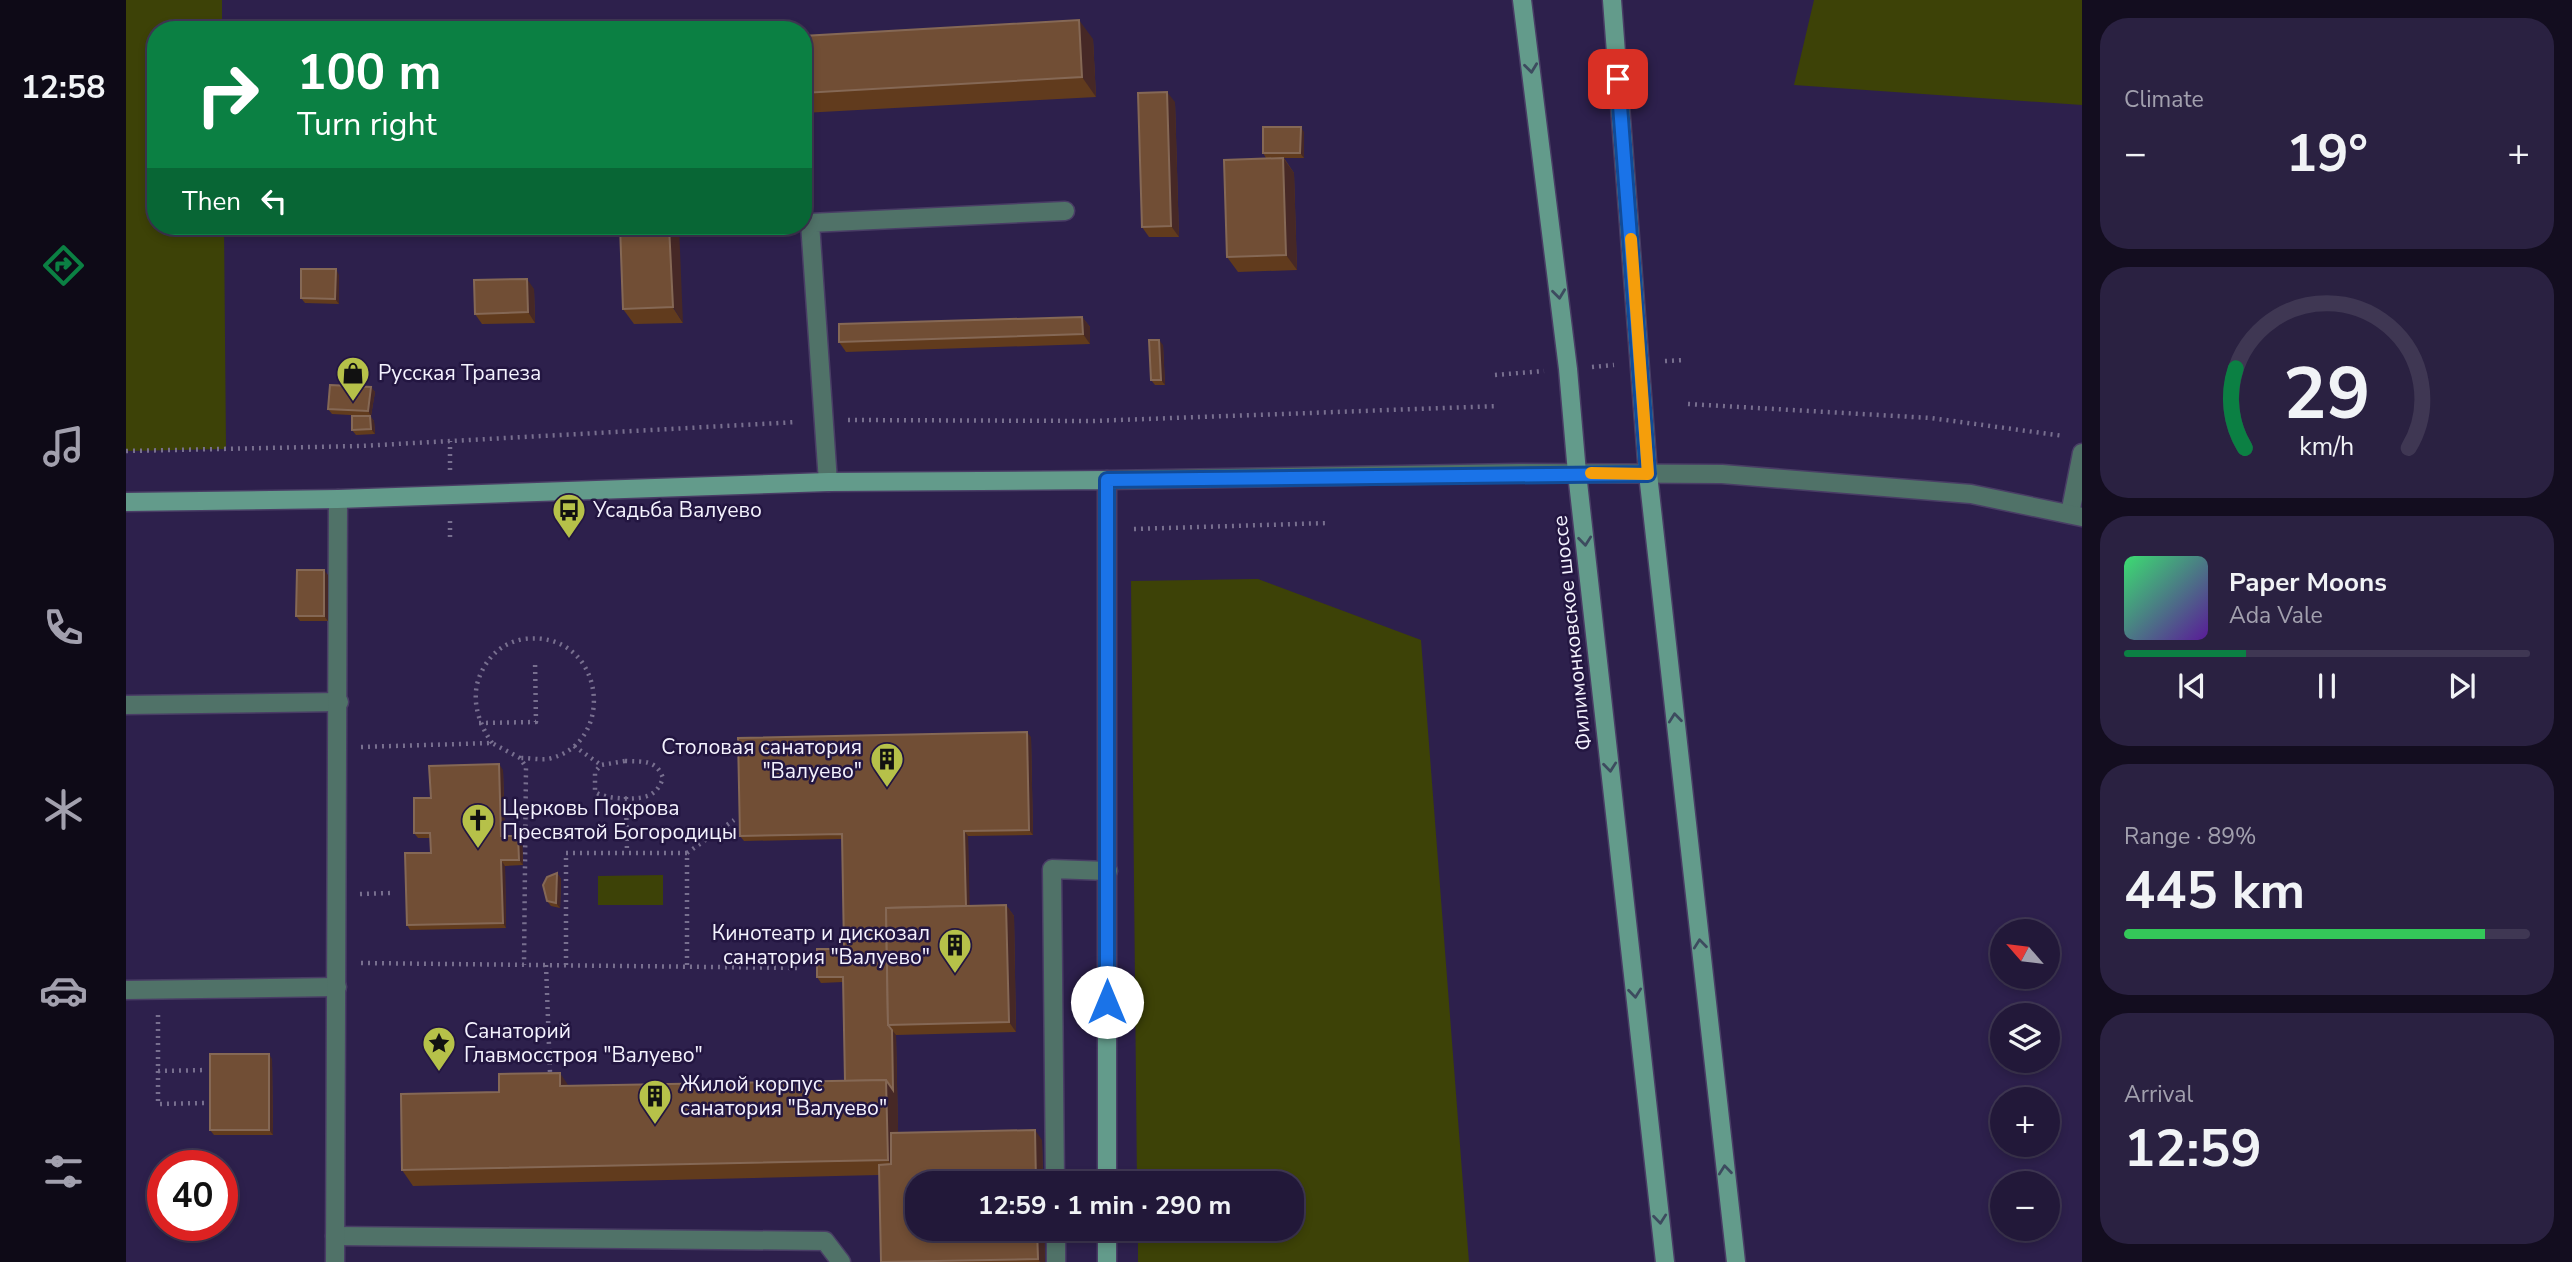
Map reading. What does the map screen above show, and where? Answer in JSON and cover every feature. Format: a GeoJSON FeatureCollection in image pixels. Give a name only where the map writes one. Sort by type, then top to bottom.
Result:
{"type":"FeatureCollection","features":[{"type":"Feature","properties":{"kind":"main road","name":"Филимонковское шоссе"},"geometry":{"type":"LineString","coordinates":[[1522,0],[1568,369],[1577,473],[1665,1262]]}},
{"type":"Feature","properties":{"kind":"main road"},"geometry":{"type":"LineString","coordinates":[[1612,0],[1648,474],[1736,1262]]}},
{"type":"Feature","properties":{"kind":"main road"},"geometry":{"type":"LineString","coordinates":[[126,502],[338,499],[828,482],[1107,480],[1107,1171]]}},
{"type":"Feature","properties":{"kind":"main road"},"geometry":{"type":"LineString","coordinates":[[1107,1241],[1107,1262]]}},
{"type":"Feature","properties":{"kind":"street"},"geometry":{"type":"LineString","coordinates":[[812,223],[1065,211]]}},
{"type":"Feature","properties":{"kind":"street"},"geometry":{"type":"LineString","coordinates":[[811,235],[828,482]]}},
{"type":"Feature","properties":{"kind":"street"},"geometry":{"type":"LineString","coordinates":[[1107,480],[1577,473],[1722,474],[1971,494],[2076,516],[2082,453]]}},
{"type":"Feature","properties":{"kind":"street"},"geometry":{"type":"LineString","coordinates":[[335,1262],[337,987],[340,963],[338,499]]}},
{"type":"Feature","properties":{"kind":"street"},"geometry":{"type":"LineString","coordinates":[[126,705],[340,702]]}},
{"type":"Feature","properties":{"kind":"street"},"geometry":{"type":"LineString","coordinates":[[1055,1171],[1052,869],[1108,871]]}},
{"type":"Feature","properties":{"kind":"street"},"geometry":{"type":"LineString","coordinates":[[126,990],[337,987]]}},
{"type":"Feature","properties":{"kind":"street"},"geometry":{"type":"LineString","coordinates":[[335,1236],[825,1241],[841,1262]]}},
{"type":"Feature","properties":{"kind":"street"},"geometry":{"type":"LineString","coordinates":[[1056,1241],[1056,1262]]}},
{"type":"Feature","properties":{"kind":"path"},"geometry":{"type":"LineString","coordinates":[[1688,404],[1931,418],[2069,437]]}},
{"type":"Feature","properties":{"kind":"path"},"geometry":{"type":"LineString","coordinates":[[1108,530],[1329,523]]}},
{"type":"Feature","properties":{"kind":"path"},"geometry":{"type":"LineString","coordinates":[[542,637],[561,643],[577,654],[594,682],[591,723],[574,746],[548,759],[520,758],[492,743],[478,723],[475,683],[490,656],[512,641],[542,637]]}},
{"type":"Feature","properties":{"kind":"path"},"geometry":{"type":"LineString","coordinates":[[478,723],[536,722],[535,660]]}},
{"type":"Feature","properties":{"kind":"path"},"geometry":{"type":"LineString","coordinates":[[339,748],[492,743]]}},
{"type":"Feature","properties":{"kind":"path"},"geometry":{"type":"LineString","coordinates":[[574,746],[601,765]]}},
{"type":"Feature","properties":{"kind":"path"},"geometry":{"type":"LineString","coordinates":[[520,758],[526,767],[524,965]]}},
{"type":"Feature","properties":{"kind":"path"},"geometry":{"type":"LineString","coordinates":[[625,761],[652,763],[660,769],[663,778],[658,789],[647,797],[626,797],[602,797],[595,792],[595,772],[601,765],[625,761]]}},
{"type":"Feature","properties":{"kind":"path"},"geometry":{"type":"LineString","coordinates":[[626,797],[628,853]]}},
{"type":"Feature","properties":{"kind":"path"},"geometry":{"type":"LineString","coordinates":[[566,965],[566,853],[687,853],[734,820]]}},
{"type":"Feature","properties":{"kind":"path"},"geometry":{"type":"LineString","coordinates":[[687,853],[687,966]]}},
{"type":"Feature","properties":{"kind":"path"},"geometry":{"type":"LineString","coordinates":[[340,963],[800,968]]}},
{"type":"Feature","properties":{"kind":"path"},"geometry":{"type":"LineString","coordinates":[[546,965],[550,1073]]}},
{"type":"Feature","properties":{"kind":"path"},"geometry":{"type":"LineString","coordinates":[[158,1020],[158,1104],[204,1103]]}},
{"type":"Feature","properties":{"kind":"path"},"geometry":{"type":"LineString","coordinates":[[158,1070],[207,1070]]}},
{"type":"Feature","properties":{"kind":"green space"},"geometry":{"type":"Polygon","coordinates":[[[126,0],[222,0],[222,21],[147,21],[147,235],[224,235],[226,449],[126,451],[126,0]]]}},
{"type":"Feature","properties":{"kind":"green space"},"geometry":{"type":"Polygon","coordinates":[[[1814,0],[2082,0],[2082,105],[1794,85],[1814,0]]]}},
{"type":"Feature","properties":{"kind":"green space"},"geometry":{"type":"Polygon","coordinates":[[[1258,579],[1421,640],[1469,1262],[1138,1262],[1138,1241],[1304,1241],[1304,1171],[1137,1171],[1131,581],[1258,579]]]}},
{"type":"Feature","properties":{"kind":"green space"},"geometry":{"type":"Polygon","coordinates":[[[663,875],[663,905],[598,905],[598,876],[663,875]]]}},
{"type":"Feature","properties":{"kind":"building"},"geometry":{"type":"Polygon","coordinates":[[[1079,20],[1082,77],[812,92],[812,35],[1079,20]]]}},
{"type":"Feature","properties":{"kind":"building"},"geometry":{"type":"Polygon","coordinates":[[[1167,92],[1171,226],[1142,227],[1138,93],[1167,92]]]}},
{"type":"Feature","properties":{"kind":"building"},"geometry":{"type":"Polygon","coordinates":[[[1263,127],[1301,127],[1300,153],[1263,153],[1263,127]]]}},
{"type":"Feature","properties":{"kind":"building"},"geometry":{"type":"Polygon","coordinates":[[[1283,158],[1286,255],[1227,257],[1224,160],[1283,158]]]}},
{"type":"Feature","properties":{"kind":"building"},"geometry":{"type":"Polygon","coordinates":[[[620,235],[669,235],[673,307],[623,309],[620,235]]]}},
{"type":"Feature","properties":{"kind":"building"},"geometry":{"type":"Polygon","coordinates":[[[301,269],[336,269],[335,299],[301,298],[301,269]]]}},
{"type":"Feature","properties":{"kind":"building"},"geometry":{"type":"Polygon","coordinates":[[[527,279],[528,312],[475,314],[474,280],[527,279]]]}},
{"type":"Feature","properties":{"kind":"building"},"geometry":{"type":"Polygon","coordinates":[[[1082,317],[1083,334],[839,342],[839,324],[1082,317]]]}},
{"type":"Feature","properties":{"kind":"building"},"geometry":{"type":"Polygon","coordinates":[[[1149,340],[1159,340],[1161,380],[1151,380],[1149,340]]]}},
{"type":"Feature","properties":{"kind":"building","name":"Русская Трапеза"},"geometry":{"type":"Polygon","coordinates":[[[330,385],[371,387],[368,411],[328,409],[330,385]]]}},
{"type":"Feature","properties":{"kind":"building"},"geometry":{"type":"Polygon","coordinates":[[[352,416],[370,416],[371,429],[352,430],[352,416]]]}},
{"type":"Feature","properties":{"kind":"building"},"geometry":{"type":"Polygon","coordinates":[[[297,570],[324,570],[324,616],[296,616],[297,570]]]}},
{"type":"Feature","properties":{"kind":"building"},"geometry":{"type":"Polygon","coordinates":[[[1027,732],[1029,830],[964,831],[966,906],[886,908],[888,1025],[892,1030],[893,1090],[886,1080],[845,1081],[843,977],[817,977],[817,949],[844,949],[842,834],[740,836],[738,738],[1027,732]]]}},
{"type":"Feature","properties":{"kind":"building","name":"Церковь Покрова Пресвятой Богородицы"},"geometry":{"type":"Polygon","coordinates":[[[499,764],[501,836],[518,836],[519,860],[501,860],[503,923],[407,925],[405,853],[431,853],[430,833],[414,833],[414,798],[431,798],[429,766],[499,764]]]}},
{"type":"Feature","properties":{"kind":"building"},"geometry":{"type":"Polygon","coordinates":[[[557,873],[556,903],[547,901],[543,885],[547,877],[557,873]]]}},
{"type":"Feature","properties":{"kind":"building","name":"Кинотеатр и дискозал санатория \"Валуево\""},"geometry":{"type":"Polygon","coordinates":[[[1006,905],[1009,1022],[888,1025],[886,908],[1006,905]]]}},
{"type":"Feature","properties":{"kind":"building"},"geometry":{"type":"Polygon","coordinates":[[[210,1054],[269,1054],[269,1130],[210,1130],[210,1054]]]}},
{"type":"Feature","properties":{"kind":"building","name":"Жилой корпус санатория \"Валуево\""},"geometry":{"type":"Polygon","coordinates":[[[560,1073],[560,1086],[886,1080],[888,1160],[402,1170],[401,1094],[499,1092],[499,1074],[560,1073]]]}},
{"type":"Feature","properties":{"kind":"building"},"geometry":{"type":"Polygon","coordinates":[[[1035,1130],[1036,1171],[905,1171],[905,1241],[1037,1241],[1038,1259],[881,1262],[879,1165],[891,1164],[891,1133],[1035,1130]]]}},
{"type":"Feature","properties":{"kind":"slow traffic"},"geometry":{"type":"LineString","coordinates":[[1591,473],[1648,474],[1631,239]]}},
{"type":"Feature","properties":{"kind":"place","name":"Русская Трапеза"},"geometry":{"type":"Point","coordinates":[353,403]}},
{"type":"Feature","properties":{"kind":"place","name":"Усадьба Валуево"},"geometry":{"type":"Point","coordinates":[569,540]}},
{"type":"Feature","properties":{"kind":"place","name":"Столовая санатория \"Валуево\""},"geometry":{"type":"Point","coordinates":[887,789]}},
{"type":"Feature","properties":{"kind":"place","name":"Церковь Покрова Пресвятой Богородицы"},"geometry":{"type":"Point","coordinates":[478,850]}},
{"type":"Feature","properties":{"kind":"place","name":"Кинотеатр и дискозал санатория \"Валуево\""},"geometry":{"type":"Point","coordinates":[955,975]}},
{"type":"Feature","properties":{"kind":"place","name":"Санаторий Главмосстроя \"Валуево\""},"geometry":{"type":"Point","coordinates":[439,1073]}},
{"type":"Feature","properties":{"kind":"place","name":"Жилой корпус санатория \"Валуево\""},"geometry":{"type":"Point","coordinates":[655,1126]}},
{"type":"Feature","properties":{"kind":"route"},"geometry":{"type":"LineString","coordinates":[[1107,1002],[1107,480],[1518,473],[1648,474],[1618,79]]}}]}
